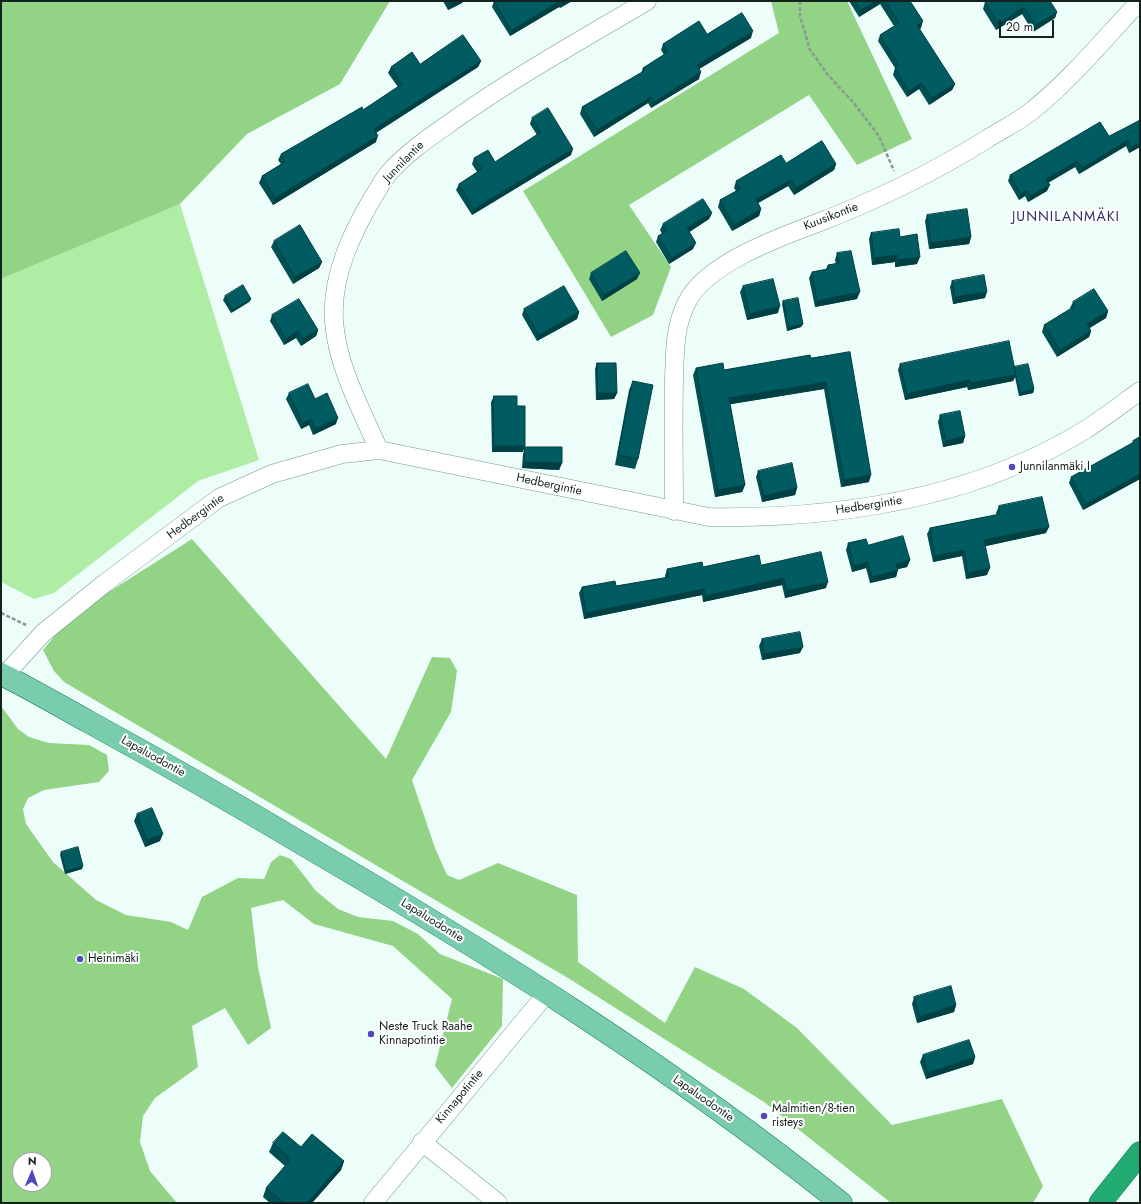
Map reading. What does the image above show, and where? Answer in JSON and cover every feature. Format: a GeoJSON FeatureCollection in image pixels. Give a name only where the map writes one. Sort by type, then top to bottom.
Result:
{"type":"FeatureCollection","features":[{"type":"Feature","properties":{"kind":"highway"},"geometry":{"type":"LineString","coordinates":[[1100,1203],[1140,1153]]}},
{"type":"Feature","properties":{"kind":"main road","name":"Lapaluodontie"},"geometry":{"type":"LineString","coordinates":[[3,675],[230,801],[414,909],[547,993],[673,1077],[769,1146],[841,1203]]}},
{"type":"Feature","properties":{"kind":"street","name":"Junnilantie"},"geometry":{"type":"LineString","coordinates":[[379,450],[340,356],[334,321],[334,300],[340,270],[351,239],[366,210],[387,175],[415,147],[489,96],[647,1]]}},
{"type":"Feature","properties":{"kind":"street","name":"Kuusikontie"},"geometry":{"type":"LineString","coordinates":[[674,511],[673,410],[676,333],[687,301],[699,285],[720,268],[773,240],[857,208],[901,188],[963,154],[1029,113],[1072,72],[1140,1]]}},
{"type":"Feature","properties":{"kind":"street","name":"Hedbergintie"},"geometry":{"type":"LineString","coordinates":[[3,675],[43,633],[105,583],[219,498],[272,474],[342,454],[379,450],[709,517],[825,513],[925,497],[976,481],[1025,461],[1085,430],[1140,391]]}},
{"type":"Feature","properties":{"kind":"street","name":"Kinnapotintie"},"geometry":{"type":"LineString","coordinates":[[373,1203],[547,993]]}},
{"type":"Feature","properties":{"kind":"street"},"geometry":{"type":"LineString","coordinates":[[422,1142],[498,1203]]}},
{"type":"Feature","properties":{"kind":"path"},"geometry":{"type":"LineString","coordinates":[[800,1],[800,16],[810,50],[828,75],[853,102],[878,136],[901,188]]}},
{"type":"Feature","properties":{"kind":"path"},"geometry":{"type":"LineString","coordinates":[[1,613],[43,633]]}},
{"type":"Feature","properties":{"kind":"green space"},"geometry":{"type":"Polygon","coordinates":[[[1,1],[390,1],[340,84],[247,134],[180,204],[1,279],[1,1]]]}},
{"type":"Feature","properties":{"kind":"green space"},"geometry":{"type":"Polygon","coordinates":[[[771,1],[847,1],[912,139],[857,165],[809,95],[629,205],[671,267],[653,315],[611,337],[523,191],[779,33],[771,1]]]}},
{"type":"Feature","properties":{"kind":"green space"},"geometry":{"type":"Polygon","coordinates":[[[180,204],[259,460],[198,481],[54,593],[34,599],[1,582],[1,279],[180,204]]]}},
{"type":"Feature","properties":{"kind":"green space"},"geometry":{"type":"Polygon","coordinates":[[[192,539],[386,759],[432,657],[450,658],[457,671],[451,712],[412,780],[435,848],[447,875],[459,880],[498,863],[577,895],[578,962],[665,1023],[695,967],[744,989],[797,1028],[892,1125],[1002,1099],[1043,1186],[1033,1203],[891,1203],[764,1102],[568,978],[64,682],[54,671],[43,650],[71,616],[192,539]]]}},
{"type":"Feature","properties":{"kind":"green space"},"geometry":{"type":"Polygon","coordinates":[[[1,706],[18,729],[29,737],[49,743],[89,745],[107,755],[109,771],[99,782],[44,790],[28,798],[23,809],[26,824],[53,862],[96,900],[126,915],[171,922],[188,930],[202,897],[238,878],[264,879],[271,862],[280,855],[291,859],[316,891],[338,909],[358,917],[393,921],[418,934],[440,954],[503,979],[502,1026],[452,1088],[435,1066],[452,999],[393,946],[314,924],[283,900],[251,908],[258,967],[271,1028],[248,1045],[225,1008],[192,1026],[198,1067],[155,1098],[143,1116],[140,1142],[150,1171],[177,1203],[1,1203],[1,706]]]}},
{"type":"Feature","properties":{"kind":"building"},"geometry":{"type":"Polygon","coordinates":[[[449,1],[456,1],[450,4],[449,1]]]}},
{"type":"Feature","properties":{"kind":"building"},"geometry":{"type":"Polygon","coordinates":[[[494,1],[560,1],[512,30],[494,1]]]}},
{"type":"Feature","properties":{"kind":"building"},"geometry":{"type":"Polygon","coordinates":[[[855,1],[876,1],[861,10],[855,1]]]}},
{"type":"Feature","properties":{"kind":"building"},"geometry":{"type":"Polygon","coordinates":[[[885,1],[910,1],[923,21],[917,25],[955,84],[932,98],[922,83],[909,91],[895,68],[899,65],[880,35],[899,23],[885,1]]]}},
{"type":"Feature","properties":{"kind":"building"},"geometry":{"type":"Polygon","coordinates":[[[1050,1],[1057,12],[1036,25],[1024,7],[999,24],[985,2],[1050,1]]]}},
{"type":"Feature","properties":{"kind":"building"},"geometry":{"type":"Polygon","coordinates":[[[742,13],[753,31],[697,65],[701,72],[654,102],[651,97],[597,130],[582,107],[644,71],[643,68],[668,52],[663,44],[699,21],[707,34],[742,13]]]}},
{"type":"Feature","properties":{"kind":"building"},"geometry":{"type":"Polygon","coordinates":[[[463,35],[481,61],[374,129],[378,136],[275,198],[262,176],[285,162],[281,154],[362,107],[363,110],[402,84],[391,67],[412,52],[420,64],[463,35]]]}},
{"type":"Feature","properties":{"kind":"building"},"geometry":{"type":"Polygon","coordinates":[[[548,108],[573,149],[474,209],[459,184],[482,169],[474,158],[488,150],[495,162],[541,132],[532,118],[548,108]]]}},
{"type":"Feature","properties":{"kind":"building"},"geometry":{"type":"Polygon","coordinates":[[[1139,121],[1140,143],[1131,147],[1128,140],[1082,168],[1077,161],[1046,179],[1050,185],[1030,196],[1027,190],[1021,194],[1010,175],[1100,122],[1109,136],[1139,121]]]}},
{"type":"Feature","properties":{"kind":"building"},"geometry":{"type":"Polygon","coordinates":[[[822,141],[836,164],[796,188],[791,180],[756,199],[761,209],[734,225],[720,200],[740,189],[736,181],[781,155],[786,163],[822,141]]]}},
{"type":"Feature","properties":{"kind":"building"},"geometry":{"type":"Polygon","coordinates":[[[703,199],[712,213],[687,228],[696,243],[672,258],[658,236],[667,231],[663,224],[703,199]]]}},
{"type":"Feature","properties":{"kind":"building"},"geometry":{"type":"Polygon","coordinates":[[[967,209],[971,237],[931,243],[927,215],[967,209]]]}},
{"type":"Feature","properties":{"kind":"building"},"geometry":{"type":"Polygon","coordinates":[[[300,225],[322,262],[295,277],[274,241],[300,225]]]}},
{"type":"Feature","properties":{"kind":"building"},"geometry":{"type":"Polygon","coordinates":[[[899,229],[900,237],[917,234],[920,257],[898,260],[897,255],[874,258],[871,233],[899,229]]]}},
{"type":"Feature","properties":{"kind":"building"},"geometry":{"type":"Polygon","coordinates":[[[626,251],[640,273],[604,295],[591,273],[626,251]]]}},
{"type":"Feature","properties":{"kind":"building"},"geometry":{"type":"Polygon","coordinates":[[[851,251],[860,292],[817,301],[812,272],[828,269],[828,265],[839,263],[837,253],[851,251]]]}},
{"type":"Feature","properties":{"kind":"building"},"geometry":{"type":"Polygon","coordinates":[[[984,275],[987,292],[955,297],[952,281],[984,275]]]}},
{"type":"Feature","properties":{"kind":"building"},"geometry":{"type":"Polygon","coordinates":[[[773,279],[780,306],[750,314],[743,286],[773,279]]]}},
{"type":"Feature","properties":{"kind":"building"},"geometry":{"type":"Polygon","coordinates":[[[243,285],[251,299],[233,310],[225,296],[243,285]]]}},
{"type":"Feature","properties":{"kind":"building"},"geometry":{"type":"Polygon","coordinates":[[[564,286],[579,312],[539,335],[524,309],[564,286]]]}},
{"type":"Feature","properties":{"kind":"building"},"geometry":{"type":"Polygon","coordinates":[[[1094,289],[1108,311],[1087,324],[1091,331],[1060,350],[1044,325],[1075,306],[1073,302],[1094,289]]]}},
{"type":"Feature","properties":{"kind":"building"},"geometry":{"type":"Polygon","coordinates":[[[798,298],[803,324],[789,327],[783,301],[798,298]]]}},
{"type":"Feature","properties":{"kind":"building"},"geometry":{"type":"Polygon","coordinates":[[[299,299],[318,330],[303,339],[298,331],[286,339],[272,315],[299,299]]]}},
{"type":"Feature","properties":{"kind":"building"},"geometry":{"type":"Polygon","coordinates":[[[1009,341],[1016,375],[970,383],[970,380],[907,394],[900,364],[1009,341]]]}},
{"type":"Feature","properties":{"kind":"building"},"geometry":{"type":"Polygon","coordinates":[[[850,352],[871,475],[844,480],[826,382],[729,398],[745,485],[718,490],[696,368],[723,363],[724,370],[810,355],[811,358],[850,352]]]}},
{"type":"Feature","properties":{"kind":"building"},"geometry":{"type":"Polygon","coordinates":[[[597,363],[616,363],[617,393],[598,393],[597,363]]]}},
{"type":"Feature","properties":{"kind":"building"},"geometry":{"type":"Polygon","coordinates":[[[1028,364],[1034,389],[1020,393],[1014,367],[1028,364]]]}},
{"type":"Feature","properties":{"kind":"building"},"geometry":{"type":"Polygon","coordinates":[[[633,381],[653,385],[638,459],[618,455],[633,381]]]}},
{"type":"Feature","properties":{"kind":"building"},"geometry":{"type":"Polygon","coordinates":[[[308,384],[315,399],[327,393],[338,418],[316,429],[311,419],[303,423],[289,393],[308,384]]]}},
{"type":"Feature","properties":{"kind":"building"},"geometry":{"type":"Polygon","coordinates":[[[494,396],[517,396],[517,406],[525,406],[525,446],[494,446],[494,396]]]}},
{"type":"Feature","properties":{"kind":"building"},"geometry":{"type":"Polygon","coordinates":[[[960,411],[965,436],[946,441],[940,415],[960,411]]]}},
{"type":"Feature","properties":{"kind":"building"},"geometry":{"type":"Polygon","coordinates":[[[1140,437],[1140,474],[1086,504],[1071,477],[1134,442],[1133,441],[1140,437]]]}},
{"type":"Feature","properties":{"kind":"building"},"geometry":{"type":"Polygon","coordinates":[[[525,447],[562,447],[562,463],[525,462],[525,447]]]}},
{"type":"Feature","properties":{"kind":"building"},"geometry":{"type":"Polygon","coordinates":[[[792,463],[797,488],[764,496],[758,471],[792,463]]]}},
{"type":"Feature","properties":{"kind":"building"},"geometry":{"type":"Polygon","coordinates":[[[1042,497],[1049,527],[984,540],[990,568],[968,573],[964,550],[935,556],[930,528],[1000,514],[999,506],[1042,497]]]}},
{"type":"Feature","properties":{"kind":"building"},"geometry":{"type":"Polygon","coordinates":[[[903,536],[910,560],[896,564],[898,570],[872,577],[868,562],[854,566],[848,543],[866,539],[868,545],[903,536]]]}},
{"type":"Feature","properties":{"kind":"building"},"geometry":{"type":"Polygon","coordinates":[[[821,552],[828,582],[787,591],[784,578],[705,596],[704,589],[586,613],[582,587],[615,581],[616,586],[669,577],[667,569],[702,562],[703,567],[759,555],[761,565],[821,552]]]}},
{"type":"Feature","properties":{"kind":"building"},"geometry":{"type":"Polygon","coordinates":[[[800,632],[803,647],[764,654],[762,639],[800,632]]]}},
{"type":"Feature","properties":{"kind":"building"},"geometry":{"type":"Polygon","coordinates":[[[152,808],[163,834],[147,840],[137,814],[152,808]]]}},
{"type":"Feature","properties":{"kind":"building"},"geometry":{"type":"Polygon","coordinates":[[[78,847],[83,866],[66,871],[61,852],[78,847]]]}},
{"type":"Feature","properties":{"kind":"building"},"geometry":{"type":"Polygon","coordinates":[[[951,986],[956,1005],[920,1017],[914,997],[951,986]]]}},
{"type":"Feature","properties":{"kind":"building"},"geometry":{"type":"Polygon","coordinates":[[[969,1040],[975,1057],[928,1073],[923,1055],[969,1040]]]}},
{"type":"Feature","properties":{"kind":"building"},"geometry":{"type":"Polygon","coordinates":[[[283,1132],[301,1147],[312,1134],[344,1161],[307,1203],[285,1203],[266,1188],[291,1159],[273,1143],[283,1132]]]}},
{"type":"Feature","properties":{"kind":"place","name":"Junnilanmäki I"},"geometry":{"type":"Point","coordinates":[1012,467]}},
{"type":"Feature","properties":{"kind":"place","name":"Heinimäki"},"geometry":{"type":"Point","coordinates":[80,959]}},
{"type":"Feature","properties":{"kind":"place","name":"Neste Truck Raahe Kinnapotintie"},"geometry":{"type":"Point","coordinates":[371,1034]}},
{"type":"Feature","properties":{"kind":"place","name":"Malmitien/8-tien risteys"},"geometry":{"type":"Point","coordinates":[764,1116]}},
{"type":"Feature","properties":{"kind":"district","name":"JUNNILANMÄKI"},"geometry":{"type":"Point","coordinates":[1066,218]}}]}
